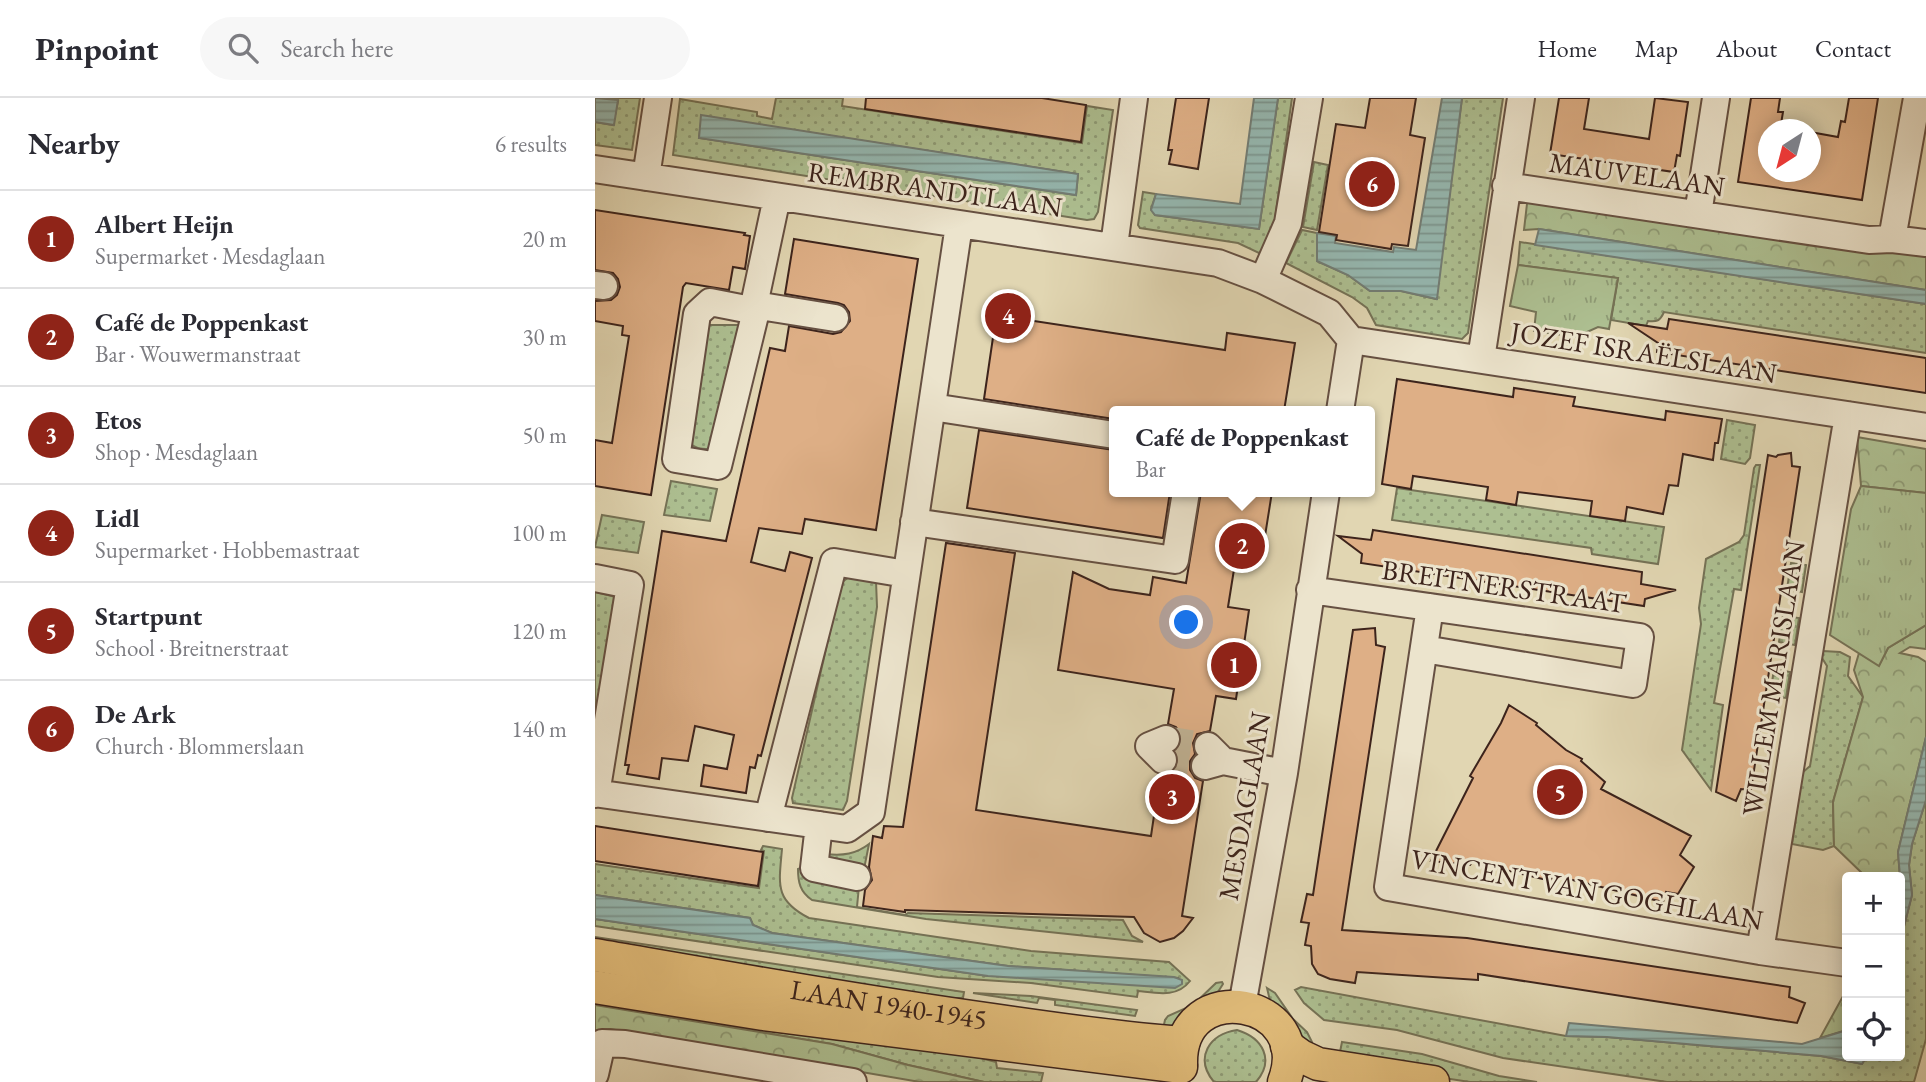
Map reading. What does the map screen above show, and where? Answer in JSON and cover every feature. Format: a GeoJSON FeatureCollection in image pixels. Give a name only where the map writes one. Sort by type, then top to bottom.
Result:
{"type":"FeatureCollection","features":[{"type":"Feature","properties":{"kind":"main road","name":"LAAN 1940-1945"},"geometry":{"type":"LineString","coordinates":[[595,955],[937,1012],[1140,1040],[1183,1064]]}},
{"type":"Feature","properties":{"kind":"main road","name":"LAAN 1940-1945"},"geometry":{"type":"LineString","coordinates":[[595,987],[763,1014],[1183,1064]]}},
{"type":"Feature","properties":{"kind":"main road"},"geometry":{"type":"LineString","coordinates":[[1183,1064],[1189,1030],[1205,1014],[1226,1006],[1242,1006],[1255,1009],[1273,1021],[1282,1033],[1289,1064],[1284,1082]]}},
{"type":"Feature","properties":{"kind":"main road"},"geometry":{"type":"LineString","coordinates":[[1287,1046],[1300,1056],[1318,1064],[1433,1082]]}},
{"type":"Feature","properties":{"kind":"street"},"geometry":{"type":"LineString","coordinates":[[646,177],[658,98]]}},
{"type":"Feature","properties":{"kind":"street"},"geometry":{"type":"LineString","coordinates":[[1114,246],[1134,98]]}},
{"type":"Feature","properties":{"kind":"street"},"geometry":{"type":"LineString","coordinates":[[1263,280],[1288,223],[1309,98]]}},
{"type":"Feature","properties":{"kind":"street"},"geometry":{"type":"LineString","coordinates":[[1481,359],[1521,98]]}},
{"type":"Feature","properties":{"kind":"street"},"geometry":{"type":"LineString","coordinates":[[1698,214],[1716,98]]}},
{"type":"Feature","properties":{"kind":"street"},"geometry":{"type":"LineString","coordinates":[[1892,239],[1917,98]]}},
{"type":"Feature","properties":{"kind":"street","name":"REMBRANDTLAAN"},"geometry":{"type":"LineString","coordinates":[[595,169],[1218,263],[1263,280],[1329,313],[1351,340]]}},
{"type":"Feature","properties":{"kind":"street","name":"MAUVELAAN"},"geometry":{"type":"LineString","coordinates":[[1506,186],[1869,240],[1892,239],[1926,243]]}},
{"type":"Feature","properties":{"kind":"street"},"geometry":{"type":"LineString","coordinates":[[777,197],[755,308],[718,466],[676,459],[697,314],[710,302],[755,308],[835,318]]}},
{"type":"Feature","properties":{"kind":"street"},"geometry":{"type":"LineString","coordinates":[[595,578],[630,585],[596,793],[847,829],[871,812],[959,225]]}},
{"type":"Feature","properties":{"kind":"street"},"geometry":{"type":"LineString","coordinates":[[1340,406],[1351,340]]}},
{"type":"Feature","properties":{"kind":"street","name":"JOZEF ISRAËLSLAAN"},"geometry":{"type":"LineString","coordinates":[[1351,340],[1926,427]]}},
{"type":"Feature","properties":{"kind":"street"},"geometry":{"type":"LineString","coordinates":[[932,407],[1109,434]]}},
{"type":"Feature","properties":{"kind":"street","name":"WILLEM MARISLAAN"},"geometry":{"type":"LineString","coordinates":[[1760,951],[1848,415]]}},
{"type":"Feature","properties":{"kind":"street"},"geometry":{"type":"LineString","coordinates":[[914,522],[1175,560],[1185,497]]}},
{"type":"Feature","properties":{"kind":"street","name":"MESDAGLAAN"},"geometry":{"type":"LineString","coordinates":[[1242,1006],[1284,773],[1325,497]]}},
{"type":"Feature","properties":{"kind":"street"},"geometry":{"type":"LineString","coordinates":[[768,818],[834,562],[906,574]]}},
{"type":"Feature","properties":{"kind":"street","name":"BREITNERSTRAAT"},"geometry":{"type":"LineString","coordinates":[[1310,590],[1640,637],[1633,684],[1424,649]]}},
{"type":"Feature","properties":{"kind":"street","name":"VINCENT VAN GOGHLAAN"},"geometry":{"type":"LineString","coordinates":[[1430,607],[1388,887],[1760,951],[1842,962]]}},
{"type":"Feature","properties":{"kind":"street"},"geometry":{"type":"LineString","coordinates":[[1212,758],[1284,773]]}},
{"type":"Feature","properties":{"kind":"street"},"geometry":{"type":"LineString","coordinates":[[819,825],[814,868],[857,877]]}},
{"type":"Feature","properties":{"kind":"street"},"geometry":{"type":"LineString","coordinates":[[595,1074],[602,1043],[625,1044],[853,1082]]}},
{"type":"Feature","properties":{"kind":"green space"},"geometry":{"type":"Polygon","coordinates":[[[603,98],[640,98],[632,150],[595,145],[595,122],[613,125],[618,101],[603,98]]]}},
{"type":"Feature","properties":{"kind":"green space"},"geometry":{"type":"Polygon","coordinates":[[[776,98],[843,98],[842,106],[1082,143],[1087,106],[1113,110],[1098,212],[1094,219],[1087,220],[673,155],[680,99],[757,112],[757,116],[772,119],[776,98]],[[702,116],[699,138],[1076,195],[1078,174],[702,116]]]}},
{"type":"Feature","properties":{"kind":"green space"},"geometry":{"type":"Polygon","coordinates":[[[1278,98],[1292,98],[1274,226],[1261,254],[1238,243],[1140,228],[1138,225],[1143,192],[1156,194],[1151,209],[1155,215],[1259,229],[1278,98]]]}},
{"type":"Feature","properties":{"kind":"green space"},"geometry":{"type":"Polygon","coordinates":[[[1462,98],[1503,98],[1468,333],[1462,339],[1376,325],[1367,308],[1352,297],[1286,263],[1302,230],[1317,233],[1317,261],[1348,275],[1370,291],[1401,291],[1436,299],[1462,98]]]}},
{"type":"Feature","properties":{"kind":"green space"},"geometry":{"type":"Polygon","coordinates":[[[1314,162],[1328,165],[1317,230],[1303,227],[1314,162]]]}},
{"type":"Feature","properties":{"kind":"green space"},"geometry":{"type":"Polygon","coordinates":[[[1528,195],[1926,250],[1926,290],[1539,229],[1524,230],[1528,195]]]}},
{"type":"Feature","properties":{"kind":"green space"},"geometry":{"type":"Polygon","coordinates":[[[1520,242],[1926,304],[1926,353],[1664,312],[1660,319],[1648,321],[1646,326],[1611,320],[1618,278],[1518,265],[1520,242]]]}},
{"type":"Feature","properties":{"kind":"green space"},"geometry":{"type":"Polygon","coordinates":[[[1518,265],[1618,278],[1609,329],[1598,327],[1576,337],[1534,331],[1536,312],[1510,306],[1518,265]]]}},
{"type":"Feature","properties":{"kind":"green space"},"geometry":{"type":"Polygon","coordinates":[[[706,325],[741,325],[714,444],[709,449],[701,449],[690,443],[706,325]]]}},
{"type":"Feature","properties":{"kind":"green space"},"geometry":{"type":"Polygon","coordinates":[[[1727,420],[1755,425],[1750,458],[1745,464],[1721,459],[1727,420]]]}},
{"type":"Feature","properties":{"kind":"green space"},"geometry":{"type":"Polygon","coordinates":[[[1857,437],[1926,449],[1926,493],[1861,486],[1857,437]]]}},
{"type":"Feature","properties":{"kind":"green space"},"geometry":{"type":"Polygon","coordinates":[[[1756,465],[1760,465],[1741,590],[1734,589],[1714,703],[1723,705],[1711,790],[1682,750],[1701,624],[1699,608],[1706,559],[1739,542],[1744,535],[1756,465]]]}},
{"type":"Feature","properties":{"kind":"green space"},"geometry":{"type":"Polygon","coordinates":[[[671,481],[717,489],[710,521],[664,515],[671,481]]]}},
{"type":"Feature","properties":{"kind":"green space"},"geometry":{"type":"Polygon","coordinates":[[[1861,486],[1926,493],[1926,625],[1888,648],[1879,666],[1830,635],[1851,509],[1861,486]]]}},
{"type":"Feature","properties":{"kind":"green space"},"geometry":{"type":"Polygon","coordinates":[[[1397,488],[1664,527],[1658,564],[1592,554],[1591,548],[1392,520],[1397,488]]]}},
{"type":"Feature","properties":{"kind":"green space"},"geometry":{"type":"Polygon","coordinates":[[[602,515],[644,522],[638,553],[595,547],[602,515]]]}},
{"type":"Feature","properties":{"kind":"green space"},"geometry":{"type":"Polygon","coordinates":[[[1791,563],[1806,565],[1802,592],[1787,589],[1791,563]]]}},
{"type":"Feature","properties":{"kind":"green space"},"geometry":{"type":"Polygon","coordinates":[[[849,577],[876,581],[877,607],[847,801],[843,810],[793,803],[792,798],[841,583],[849,577]]]}},
{"type":"Feature","properties":{"kind":"green space"},"geometry":{"type":"Polygon","coordinates":[[[595,592],[616,597],[595,732],[595,592]]]}},
{"type":"Feature","properties":{"kind":"green space"},"geometry":{"type":"Polygon","coordinates":[[[1783,616],[1799,618],[1795,645],[1779,642],[1783,616]]]}},
{"type":"Feature","properties":{"kind":"green space"},"geometry":{"type":"Polygon","coordinates":[[[1926,625],[1926,649],[1910,647],[1900,653],[1918,657],[1926,662],[1926,737],[1898,852],[1900,872],[1861,872],[1834,846],[1833,802],[1863,697],[1854,670],[1859,653],[1879,665],[1888,648],[1926,625]]]}},
{"type":"Feature","properties":{"kind":"green space"},"geometry":{"type":"Polygon","coordinates":[[[1823,651],[1840,652],[1850,657],[1848,676],[1863,697],[1833,802],[1834,846],[1823,850],[1792,844],[1802,773],[1810,766],[1827,666],[1822,658],[1823,651]]]}},
{"type":"Feature","properties":{"kind":"green space"},"geometry":{"type":"Polygon","coordinates":[[[1774,669],[1790,672],[1786,698],[1770,696],[1774,669]]]}},
{"type":"Feature","properties":{"kind":"green space"},"geometry":{"type":"Polygon","coordinates":[[[1926,800],[1926,1039],[1914,1082],[1667,1082],[1503,1058],[1397,1030],[1324,1020],[1304,1003],[1295,990],[1301,987],[1566,1036],[1607,1037],[1821,1056],[1862,1064],[1864,1061],[1905,1061],[1905,922],[1912,895],[1909,865],[1912,844],[1926,800]]]}},
{"type":"Feature","properties":{"kind":"green space"},"geometry":{"type":"Polygon","coordinates":[[[869,844],[864,869],[827,863],[826,854],[849,854],[869,844]]]}},
{"type":"Feature","properties":{"kind":"green space"},"geometry":{"type":"Polygon","coordinates":[[[763,846],[782,849],[781,890],[790,905],[809,918],[1031,951],[1169,962],[1190,981],[1173,992],[1138,991],[1137,997],[1031,983],[938,977],[595,926],[595,919],[988,976],[1179,978],[1008,966],[772,933],[753,925],[750,918],[595,895],[595,864],[759,888],[763,846]]]}},
{"type":"Feature","properties":{"kind":"green space"},"geometry":{"type":"Polygon","coordinates":[[[801,868],[806,874],[859,886],[857,907],[905,915],[1123,920],[1132,936],[1143,942],[926,919],[812,900],[801,886],[798,869],[801,868]]]}},
{"type":"Feature","properties":{"kind":"green space"},"geometry":{"type":"Polygon","coordinates":[[[595,937],[964,992],[963,998],[948,998],[595,947],[595,937]]]}},
{"type":"Feature","properties":{"kind":"green space"},"geometry":{"type":"Polygon","coordinates":[[[1222,982],[1216,995],[1170,1029],[1163,1029],[1168,1016],[1193,1005],[1216,983],[1222,982]]]}},
{"type":"Feature","properties":{"kind":"green space"},"geometry":{"type":"Polygon","coordinates":[[[1267,988],[1275,993],[1293,1019],[1307,1032],[1312,1042],[1313,1054],[1271,1005],[1267,988]]]}},
{"type":"Feature","properties":{"kind":"green space"},"geometry":{"type":"Polygon","coordinates":[[[973,993],[1031,996],[1137,1010],[1135,1016],[1055,1005],[1055,1000],[1039,998],[1037,1003],[973,993]]]}},
{"type":"Feature","properties":{"kind":"green space"},"geometry":{"type":"Polygon","coordinates":[[[595,996],[904,1038],[996,1062],[997,1068],[1043,1073],[1041,1082],[984,1082],[832,1044],[595,1005],[595,996]]]}},
{"type":"Feature","properties":{"kind":"green space"},"geometry":{"type":"Polygon","coordinates":[[[1842,998],[1842,1031],[1820,1038],[1842,998]]]}},
{"type":"Feature","properties":{"kind":"green space"},"geometry":{"type":"Polygon","coordinates":[[[595,1005],[832,1044],[984,1082],[920,1082],[610,1029],[595,1031],[595,1005]]]}},
{"type":"Feature","properties":{"kind":"green space"},"geometry":{"type":"Polygon","coordinates":[[[1237,1030],[1254,1038],[1263,1051],[1265,1066],[1262,1074],[1256,1082],[1214,1082],[1205,1064],[1207,1048],[1219,1036],[1237,1030]]]}},
{"type":"Feature","properties":{"kind":"green space"},"geometry":{"type":"Polygon","coordinates":[[[1342,1042],[1422,1054],[1499,1076],[1537,1082],[1470,1082],[1338,1062],[1342,1042]]]}},
{"type":"Feature","properties":{"kind":"water"},"geometry":{"type":"Polygon","coordinates":[[[595,98],[618,100],[614,125],[595,122],[595,98]]]}},
{"type":"Feature","properties":{"kind":"water"},"geometry":{"type":"Polygon","coordinates":[[[1254,98],[1278,98],[1259,229],[1155,215],[1151,210],[1156,194],[1240,204],[1254,98]]]}},
{"type":"Feature","properties":{"kind":"water"},"geometry":{"type":"Polygon","coordinates":[[[1442,98],[1462,98],[1437,299],[1401,291],[1370,291],[1348,275],[1317,261],[1317,233],[1336,236],[1335,243],[1393,252],[1394,247],[1416,250],[1442,98]]]}},
{"type":"Feature","properties":{"kind":"water"},"geometry":{"type":"Polygon","coordinates":[[[701,115],[1078,174],[1076,195],[699,138],[701,115]]]}},
{"type":"Feature","properties":{"kind":"water"},"geometry":{"type":"Polygon","coordinates":[[[1539,229],[1926,290],[1926,304],[1535,245],[1539,229]]]}},
{"type":"Feature","properties":{"kind":"water"},"geometry":{"type":"Polygon","coordinates":[[[1926,737],[1926,800],[1912,844],[1909,865],[1912,895],[1905,922],[1905,872],[1900,872],[1898,852],[1926,737]]]}},
{"type":"Feature","properties":{"kind":"water"},"geometry":{"type":"Polygon","coordinates":[[[595,895],[750,918],[753,925],[772,933],[1008,966],[1174,977],[1182,980],[1182,984],[1175,988],[988,976],[595,919],[595,895]]]}},
{"type":"Feature","properties":{"kind":"water"},"geometry":{"type":"Polygon","coordinates":[[[1569,1023],[1802,1044],[1842,1032],[1842,1060],[1607,1037],[1566,1036],[1569,1023]]]}},
{"type":"Feature","properties":{"kind":"building"},"geometry":{"type":"Polygon","coordinates":[[[866,98],[1042,98],[1086,105],[1081,142],[865,109],[866,98]]]}},
{"type":"Feature","properties":{"kind":"building"},"geometry":{"type":"Polygon","coordinates":[[[1176,98],[1209,98],[1198,169],[1169,164],[1172,150],[1168,150],[1176,98]]]}},
{"type":"Feature","properties":{"kind":"building"},"geometry":{"type":"Polygon","coordinates":[[[1370,98],[1416,98],[1410,135],[1425,138],[1408,246],[1392,244],[1391,249],[1336,240],[1337,235],[1319,232],[1336,124],[1365,128],[1370,98]]]}},
{"type":"Feature","properties":{"kind":"building"},"geometry":{"type":"Polygon","coordinates":[[[1559,98],[1589,98],[1584,129],[1649,139],[1655,98],[1688,102],[1680,156],[1677,155],[1674,172],[1550,154],[1559,98]]]}},
{"type":"Feature","properties":{"kind":"building"},"geometry":{"type":"Polygon","coordinates":[[[1751,98],[1780,98],[1778,112],[1783,112],[1782,119],[1758,119],[1758,182],[1821,182],[1821,134],[1838,137],[1841,121],[1845,122],[1849,98],[1878,98],[1862,200],[1738,182],[1751,98]]]}},
{"type":"Feature","properties":{"kind":"building"},"geometry":{"type":"Polygon","coordinates":[[[595,210],[745,233],[744,235],[750,236],[745,269],[733,267],[729,290],[686,283],[683,287],[651,495],[595,486],[595,440],[612,443],[629,336],[622,335],[623,326],[595,321],[595,301],[611,300],[620,287],[613,273],[595,270],[595,210]]]}},
{"type":"Feature","properties":{"kind":"building"},"geometry":{"type":"Polygon","coordinates":[[[794,239],[918,259],[876,530],[805,519],[802,534],[759,528],[751,562],[785,571],[790,552],[812,558],[761,756],[758,755],[755,768],[750,767],[746,793],[701,786],[704,765],[727,769],[734,735],[695,726],[688,761],[662,758],[659,779],[627,774],[629,765],[625,765],[662,531],[726,541],[770,348],[785,351],[789,326],[833,334],[841,332],[850,321],[849,312],[844,305],[785,294],[794,239]]]}},
{"type":"Feature","properties":{"kind":"building"},"geometry":{"type":"Polygon","coordinates":[[[997,310],[1015,313],[1014,318],[1225,350],[1227,333],[1295,343],[1285,406],[1109,406],[1109,418],[984,399],[997,310]]]}},
{"type":"Feature","properties":{"kind":"building"},"geometry":{"type":"Polygon","coordinates":[[[1669,319],[1926,358],[1926,393],[1657,352],[1658,343],[1628,323],[1667,329],[1669,319]]]}},
{"type":"Feature","properties":{"kind":"building"},"geometry":{"type":"Polygon","coordinates":[[[1397,379],[1513,397],[1514,388],[1575,397],[1573,406],[1665,420],[1666,411],[1722,419],[1713,460],[1683,454],[1678,486],[1669,485],[1663,514],[1627,507],[1625,521],[1590,516],[1592,501],[1518,492],[1516,505],[1486,500],[1488,487],[1413,476],[1411,489],[1382,484],[1397,379]]]}},
{"type":"Feature","properties":{"kind":"building"},"geometry":{"type":"Polygon","coordinates":[[[979,430],[1109,449],[1109,497],[1169,497],[1163,538],[967,508],[979,430]]]}},
{"type":"Feature","properties":{"kind":"building"},"geometry":{"type":"Polygon","coordinates":[[[1791,453],[1792,466],[1800,467],[1751,790],[1741,789],[1736,801],[1716,792],[1768,455],[1776,457],[1791,453]]]}},
{"type":"Feature","properties":{"kind":"building"},"geometry":{"type":"Polygon","coordinates":[[[1200,497],[1271,497],[1261,561],[1236,557],[1228,607],[1249,610],[1236,699],[1216,696],[1210,731],[1197,734],[1193,743],[1195,754],[1190,761],[1190,770],[1195,778],[1203,781],[1182,916],[1193,918],[1183,931],[1174,938],[1160,942],[1144,933],[1134,917],[905,912],[863,906],[865,890],[872,880],[869,867],[873,836],[882,838],[884,826],[903,827],[946,543],[1015,553],[976,810],[1151,836],[1160,775],[1174,772],[1178,763],[1175,751],[1181,742],[1181,734],[1176,727],[1168,724],[1174,689],[1058,670],[1073,572],[1109,589],[1150,595],[1153,577],[1186,583],[1200,497]]]}},
{"type":"Feature","properties":{"kind":"building"},"geometry":{"type":"Polygon","coordinates":[[[1373,530],[1642,572],[1641,584],[1676,590],[1645,599],[1644,606],[1361,563],[1362,554],[1338,536],[1371,540],[1373,530]]]}},
{"type":"Feature","properties":{"kind":"building"},"geometry":{"type":"Polygon","coordinates":[[[1375,628],[1376,645],[1385,647],[1342,930],[1467,938],[1790,987],[1789,997],[1805,1003],[1797,1023],[1478,974],[1478,980],[1357,972],[1355,983],[1318,974],[1312,964],[1311,946],[1305,945],[1309,923],[1301,922],[1307,894],[1313,895],[1353,630],[1375,628]]]}},
{"type":"Feature","properties":{"kind":"building"},"geometry":{"type":"Polygon","coordinates":[[[1509,705],[1537,723],[1536,725],[1566,750],[1582,759],[1581,761],[1605,782],[1601,789],[1691,836],[1680,855],[1694,867],[1678,894],[1666,892],[1663,902],[1552,875],[1551,881],[1472,862],[1470,865],[1431,861],[1473,778],[1470,776],[1509,705]]]}},
{"type":"Feature","properties":{"kind":"building"},"geometry":{"type":"Polygon","coordinates":[[[595,826],[763,852],[758,886],[595,861],[595,826]]]}},
{"type":"Feature","properties":{"kind":"tunnel"},"geometry":{"type":"LineString","coordinates":[[1166,739],[1208,746]]}},
{"type":"Feature","properties":{"kind":"tunnel"},"geometry":{"type":"LineString","coordinates":[[1163,760],[1205,766]]}},
{"type":"Feature","properties":{"kind":"place","name":"De Ark"},"geometry":{"type":"Point","coordinates":[1372,184]}},
{"type":"Feature","properties":{"kind":"place","name":"Lidl"},"geometry":{"type":"Point","coordinates":[1008,316]}},
{"type":"Feature","properties":{"kind":"place","name":"Café de Poppenkast"},"geometry":{"type":"Point","coordinates":[1242,546]}},
{"type":"Feature","properties":{"kind":"place","name":"Albert Heijn"},"geometry":{"type":"Point","coordinates":[1234,665]}},
{"type":"Feature","properties":{"kind":"place","name":"Startpunt"},"geometry":{"type":"Point","coordinates":[1560,792]}},
{"type":"Feature","properties":{"kind":"place","name":"Etos"},"geometry":{"type":"Point","coordinates":[1172,797]}}]}
